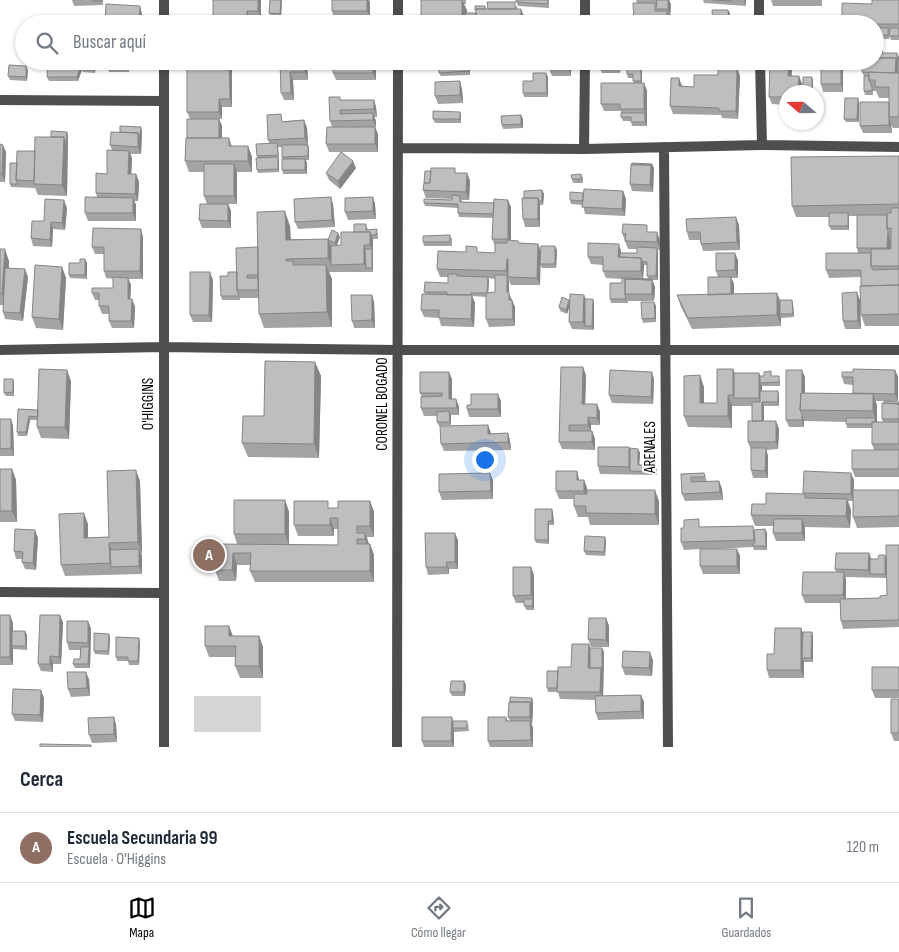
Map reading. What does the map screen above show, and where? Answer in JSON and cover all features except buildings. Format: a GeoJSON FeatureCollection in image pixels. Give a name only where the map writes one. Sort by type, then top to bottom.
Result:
{"type":"FeatureCollection","features":[{"type":"Feature","properties":{"kind":"street"},"geometry":{"type":"LineString","coordinates":[[164,0],[164,15]]}},
{"type":"Feature","properties":{"kind":"street"},"geometry":{"type":"LineString","coordinates":[[398,0],[398,15]]}},
{"type":"Feature","properties":{"kind":"street"},"geometry":{"type":"LineString","coordinates":[[585,0],[585,15]]}},
{"type":"Feature","properties":{"kind":"street"},"geometry":{"type":"LineString","coordinates":[[759,0],[759,15]]}},
{"type":"Feature","properties":{"kind":"street","name":"O'HIGGINS"},"geometry":{"type":"LineString","coordinates":[[164,70],[164,747]]}},
{"type":"Feature","properties":{"kind":"street","name":"CORONEL BOGADO"},"geometry":{"type":"LineString","coordinates":[[396,747],[398,70]]}},
{"type":"Feature","properties":{"kind":"street"},"geometry":{"type":"LineString","coordinates":[[584,149],[585,70]]}},
{"type":"Feature","properties":{"kind":"street"},"geometry":{"type":"LineString","coordinates":[[760,70],[762,145]]}},
{"type":"Feature","properties":{"kind":"street"},"geometry":{"type":"LineString","coordinates":[[0,100],[164,101]]}},
{"type":"Feature","properties":{"kind":"street"},"geometry":{"type":"LineString","coordinates":[[398,148],[584,149],[762,145],[899,146]]}},
{"type":"Feature","properties":{"kind":"street","name":"ARENALES"},"geometry":{"type":"LineString","coordinates":[[664,147],[668,747]]}},
{"type":"Feature","properties":{"kind":"street"},"geometry":{"type":"LineString","coordinates":[[0,350],[163,347],[397,350],[899,350]]}},
{"type":"Feature","properties":{"kind":"street"},"geometry":{"type":"LineString","coordinates":[[0,592],[164,593]]}},
{"type":"Feature","properties":{"kind":"shaded area"},"geometry":{"type":"Polygon","coordinates":[[[194,696],[261,696],[261,732],[194,732],[194,696]]]}},
{"type":"Feature","properties":{"kind":"place","name":"Escuela Secundaria 99"},"geometry":{"type":"Point","coordinates":[209,555]}}]}
